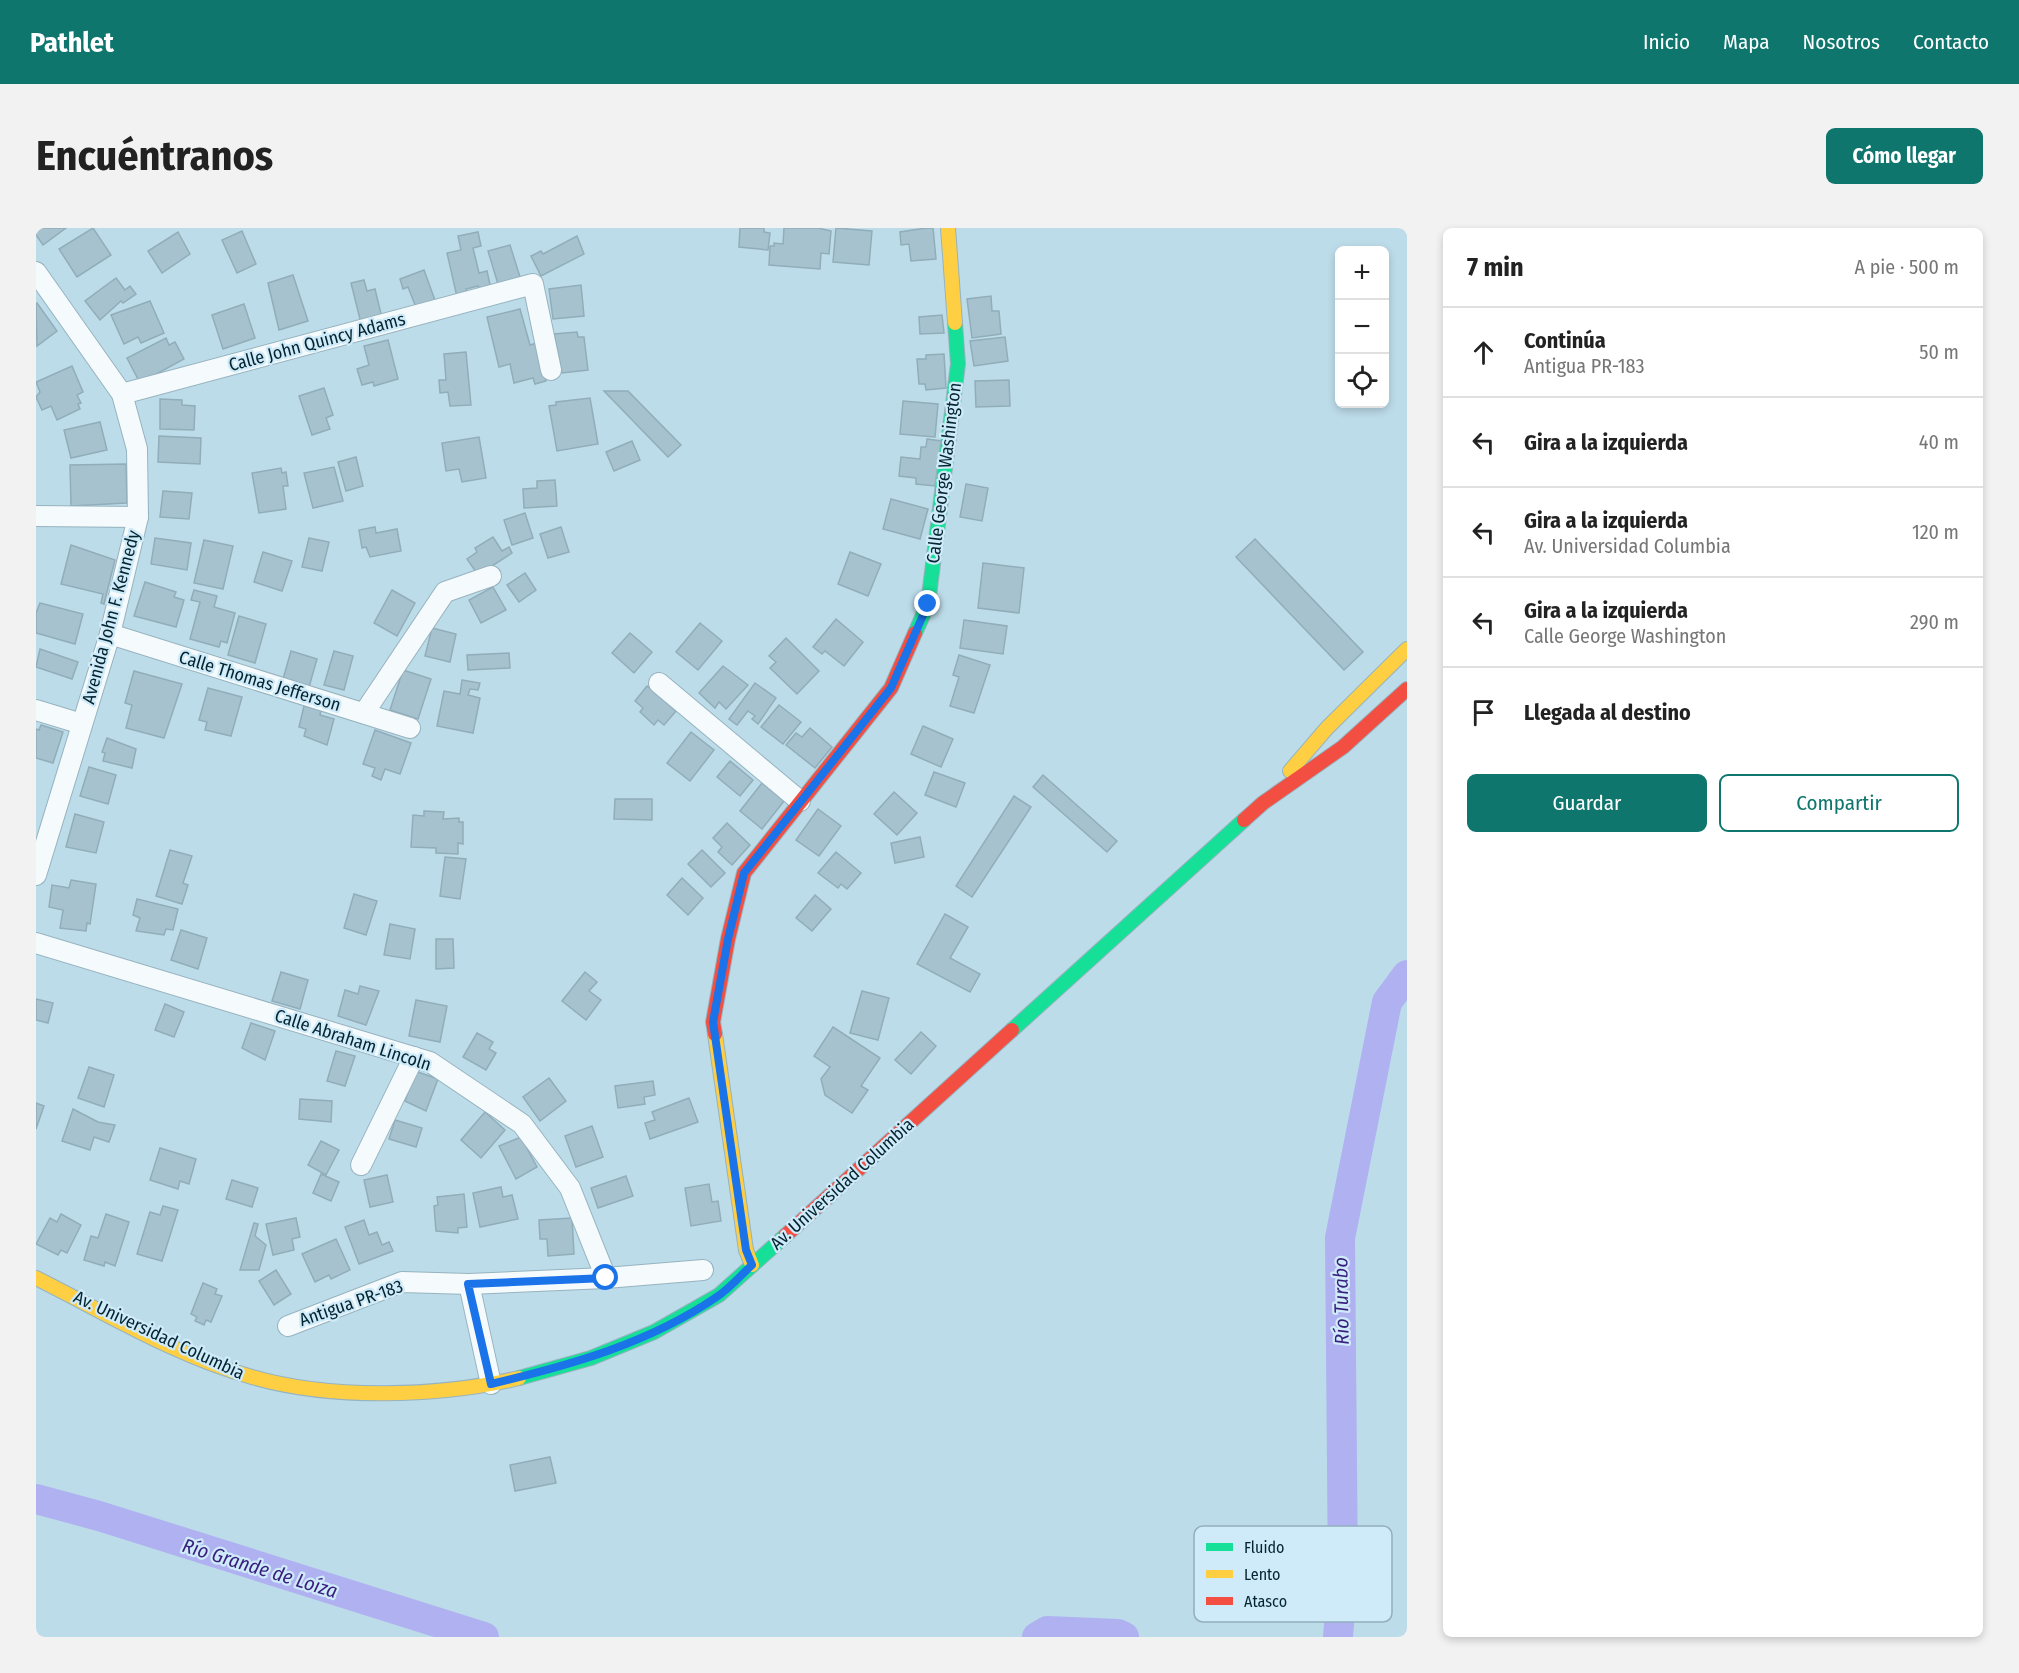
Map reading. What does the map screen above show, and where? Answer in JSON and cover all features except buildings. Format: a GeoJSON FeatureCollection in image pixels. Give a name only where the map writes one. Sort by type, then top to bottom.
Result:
{"type":"FeatureCollection","features":[{"type":"Feature","properties":{"kind":"main road","name":"Calle George Washington"},"geometry":{"type":"LineString","coordinates":[[752,1265],[746,1250],[713,1022],[728,939],[744,873],[891,688],[928,604],[958,364],[948,228]]}},
{"type":"Feature","properties":{"kind":"main road","name":"Av. Universidad Columbia"},"geometry":{"type":"LineString","coordinates":[[1263,803],[1327,728],[1407,649]]}},
{"type":"Feature","properties":{"kind":"main road","name":"Av. Universidad Columbia"},"geometry":{"type":"LineString","coordinates":[[36,1278],[190,1352],[252,1377],[321,1389],[377,1395],[491,1384],[568,1366],[633,1342],[719,1295],[1263,803],[1343,747],[1407,689]]}},
{"type":"Feature","properties":{"kind":"street","name":"Avenida John F. Kennedy"},"geometry":{"type":"LineString","coordinates":[[36,272],[122,394],[137,449],[138,517],[110,634],[36,875]]}},
{"type":"Feature","properties":{"kind":"street","name":"Calle John Quincy Adams"},"geometry":{"type":"LineString","coordinates":[[122,394],[533,284],[551,370]]}},
{"type":"Feature","properties":{"kind":"street"},"geometry":{"type":"LineString","coordinates":[[36,516],[138,517]]}},
{"type":"Feature","properties":{"kind":"street"},"geometry":{"type":"LineString","coordinates":[[364,713],[445,592],[491,576]]}},
{"type":"Feature","properties":{"kind":"street","name":"Calle Thomas Jefferson"},"geometry":{"type":"LineString","coordinates":[[110,634],[410,728]]}},
{"type":"Feature","properties":{"kind":"street"},"geometry":{"type":"LineString","coordinates":[[659,682],[800,801]]}},
{"type":"Feature","properties":{"kind":"street"},"geometry":{"type":"LineString","coordinates":[[36,710],[82,724]]}},
{"type":"Feature","properties":{"kind":"street","name":"Calle Abraham Lincoln"},"geometry":{"type":"LineString","coordinates":[[36,943],[430,1062],[522,1124],[570,1188],[606,1278]]}},
{"type":"Feature","properties":{"kind":"street"},"geometry":{"type":"LineString","coordinates":[[361,1165],[414,1057]]}},
{"type":"Feature","properties":{"kind":"street","name":"Antigua PR-183"},"geometry":{"type":"LineString","coordinates":[[288,1326],[402,1282],[468,1284],[606,1278],[703,1270]]}},
{"type":"Feature","properties":{"kind":"street"},"geometry":{"type":"LineString","coordinates":[[468,1284],[491,1384]]}},
{"type":"Feature","properties":{"kind":"waterway","name":"Río Turabo"},"geometry":{"type":"LineString","coordinates":[[1343,1526],[1340,1238],[1387,1002],[1407,975]]}},
{"type":"Feature","properties":{"kind":"waterway","name":"Río Grande de Loíza"},"geometry":{"type":"LineString","coordinates":[[36,1499],[99,1516],[484,1637]]}},
{"type":"Feature","properties":{"kind":"waterway","name":"Río Turabo"},"geometry":{"type":"LineString","coordinates":[[1338,1637],[1339,1622]]}},
{"type":"Feature","properties":{"kind":"waterway","name":"Río Turabo"},"geometry":{"type":"LineString","coordinates":[[1037,1637],[1047,1631],[1118,1634],[1124,1637]]}},
{"type":"Feature","properties":{"kind":"traffic: fast"},"geometry":{"type":"LineString","coordinates":[[915,633],[928,604],[958,364],[955,323]]}},
{"type":"Feature","properties":{"kind":"traffic: fast"},"geometry":{"type":"LineString","coordinates":[[1012,1030],[1244,820]]}},
{"type":"Feature","properties":{"kind":"traffic: fast"},"geometry":{"type":"LineString","coordinates":[[519,1378],[591,1358],[654,1332],[719,1295],[785,1236]]}},
{"type":"Feature","properties":{"kind":"traffic: slow"},"geometry":{"type":"LineString","coordinates":[[948,228],[955,323]]}},
{"type":"Feature","properties":{"kind":"traffic: slow"},"geometry":{"type":"LineString","coordinates":[[1290,771],[1327,728],[1407,649]]}},
{"type":"Feature","properties":{"kind":"traffic: slow"},"geometry":{"type":"LineString","coordinates":[[715,1034],[746,1250],[752,1265]]}},
{"type":"Feature","properties":{"kind":"traffic: slow"},"geometry":{"type":"LineString","coordinates":[[36,1278],[196,1358],[252,1377],[283,1384],[316,1390],[385,1393],[455,1389],[519,1378]]}},
{"type":"Feature","properties":{"kind":"traffic: jam"},"geometry":{"type":"LineString","coordinates":[[715,1034],[713,1022],[728,939],[744,873],[891,688],[915,633]]}},
{"type":"Feature","properties":{"kind":"traffic: jam"},"geometry":{"type":"LineString","coordinates":[[1244,820],[1263,803],[1343,747],[1407,689]]}},
{"type":"Feature","properties":{"kind":"traffic: jam"},"geometry":{"type":"LineString","coordinates":[[785,1236],[1012,1030]]}},
{"type":"Feature","properties":{"kind":"route"},"geometry":{"type":"LineString","coordinates":[[606,1278],[468,1284],[491,1384],[568,1366],[633,1342],[719,1295],[752,1265],[746,1250],[713,1022],[728,939],[744,873],[891,688],[928,604]]}}]}
